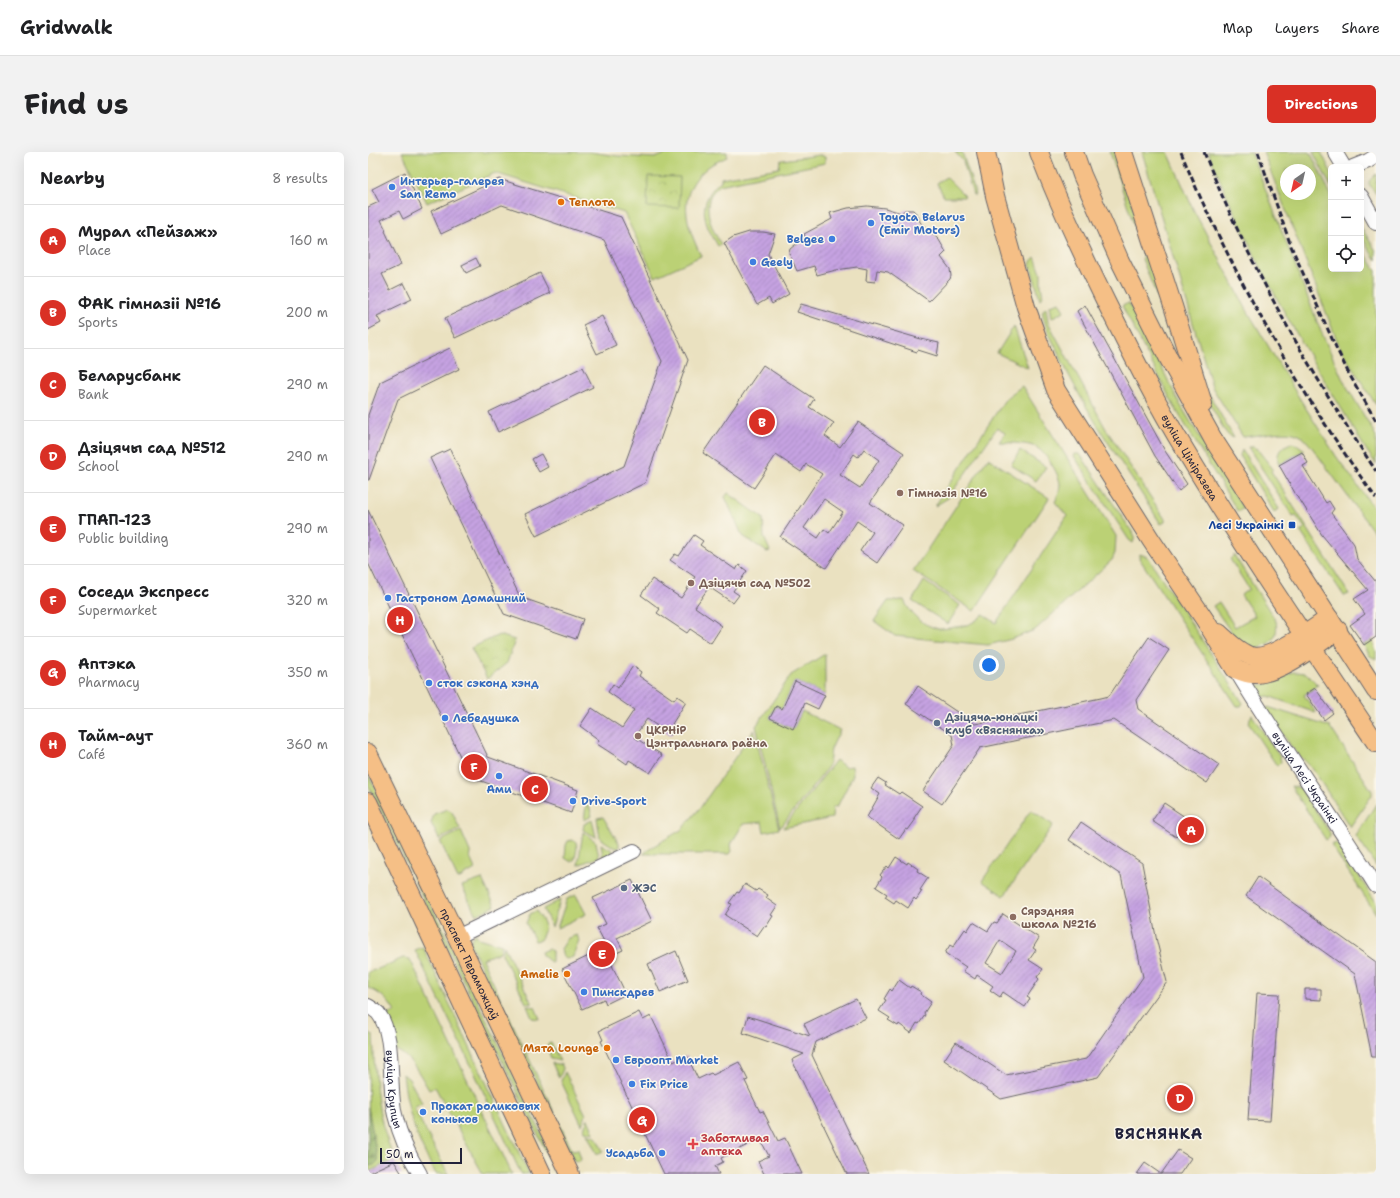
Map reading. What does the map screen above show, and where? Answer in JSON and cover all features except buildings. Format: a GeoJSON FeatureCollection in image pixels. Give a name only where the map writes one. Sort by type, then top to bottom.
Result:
{"type":"FeatureCollection","features":[{"type":"Feature","properties":{"kind":"main road"},"geometry":{"type":"LineString","coordinates":[[981,152],[989,172],[1026,307],[1056,390],[1151,540],[1205,620],[1235,669],[1251,674],[1268,672],[1283,665],[1308,641],[1333,624]]}},
{"type":"Feature","properties":{"kind":"main road"},"geometry":{"type":"LineString","coordinates":[[986,152],[989,172]]}},
{"type":"Feature","properties":{"kind":"main road","name":"вуліца Ціміразева"},"geometry":{"type":"LineString","coordinates":[[1039,152],[1065,217],[1091,272],[1139,368],[1184,449],[1376,743]]}},
{"type":"Feature","properties":{"kind":"main road"},"geometry":{"type":"LineString","coordinates":[[1074,152],[1082,175],[1120,261],[1169,358],[1213,439],[1376,691]]}},
{"type":"Feature","properties":{"kind":"main road"},"geometry":{"type":"LineString","coordinates":[[1123,152],[1173,306],[1213,439]]}},
{"type":"Feature","properties":{"kind":"main road"},"geometry":{"type":"LineString","coordinates":[[1205,620],[1238,649],[1250,656],[1260,658],[1308,641]]}},
{"type":"Feature","properties":{"kind":"main road","name":"праспект Пераможцаў"},"geometry":{"type":"LineString","coordinates":[[368,753],[570,1174]]}},
{"type":"Feature","properties":{"kind":"main road","name":"праспект Пераможцаў"},"geometry":{"type":"LineString","coordinates":[[368,802],[542,1174]]}},
{"type":"Feature","properties":{"kind":"street"},"geometry":{"type":"LineString","coordinates":[[1335,152],[1342,164]]}},
{"type":"Feature","properties":{"kind":"street"},"geometry":{"type":"LineString","coordinates":[[1339,152],[1343,164]]}},
{"type":"Feature","properties":{"kind":"street"},"geometry":{"type":"LineString","coordinates":[[1360,164],[1376,156]]}},
{"type":"Feature","properties":{"kind":"street"},"geometry":{"type":"LineString","coordinates":[[1363,200],[1376,223]]}},
{"type":"Feature","properties":{"kind":"street","name":"вуліца Лесі Украінкі"},"geometry":{"type":"LineString","coordinates":[[1235,669],[1345,836],[1376,886]]}},
{"type":"Feature","properties":{"kind":"street"},"geometry":{"type":"LineString","coordinates":[[457,937],[634,851]]}},
{"type":"Feature","properties":{"kind":"street","name":"вуліца Крупцы"},"geometry":{"type":"LineString","coordinates":[[368,1006],[377,1013],[388,1033],[395,1114],[405,1145],[420,1174]]}},
{"type":"Feature","properties":{"kind":"green space"},"geometry":{"type":"Polygon","coordinates":[[[402,152],[590,152],[618,156],[655,158],[671,152],[727,152],[727,157],[710,166],[698,177],[691,187],[687,198],[686,209],[688,221],[701,256],[655,277],[624,213],[495,173],[427,203],[402,152]]]}},
{"type":"Feature","properties":{"kind":"green space"},"geometry":{"type":"Polygon","coordinates":[[[955,152],[962,152],[976,195],[973,195],[963,161],[955,152]]]}},
{"type":"Feature","properties":{"kind":"green space"},"geometry":{"type":"Polygon","coordinates":[[[1110,152],[1116,152],[1165,311],[1163,312],[1142,259],[1144,256],[1110,152]]]}},
{"type":"Feature","properties":{"kind":"green space"},"geometry":{"type":"Polygon","coordinates":[[[1142,152],[1168,152],[1194,211],[1248,312],[1336,456],[1376,511],[1376,535],[1304,438],[1294,433],[1287,432],[1243,437],[1212,387],[1142,152]]]}},
{"type":"Feature","properties":{"kind":"green space"},"geometry":{"type":"Polygon","coordinates":[[[1208,152],[1251,152],[1320,329],[1343,380],[1376,436],[1376,464],[1313,361],[1264,274],[1242,229],[1208,152]]]}},
{"type":"Feature","properties":{"kind":"green space"},"geometry":{"type":"Polygon","coordinates":[[[1263,152],[1310,152],[1316,164],[1280,164],[1280,195],[1263,152]]]}},
{"type":"Feature","properties":{"kind":"green space"},"geometry":{"type":"Polygon","coordinates":[[[1313,152],[1321,152],[1328,166],[1328,181],[1313,152]]]}},
{"type":"Feature","properties":{"kind":"green space"},"geometry":{"type":"Polygon","coordinates":[[[820,155],[825,157],[825,163],[720,185],[711,195],[708,203],[710,222],[721,244],[718,246],[708,228],[704,212],[710,192],[721,181],[721,178],[779,168],[780,161],[782,160],[820,155]]]}},
{"type":"Feature","properties":{"kind":"green space"},"geometry":{"type":"Polygon","coordinates":[[[1316,164],[1328,189],[1328,272],[1364,272],[1364,251],[1376,271],[1376,405],[1340,348],[1282,200],[1316,200],[1316,164]]]}},
{"type":"Feature","properties":{"kind":"green space"},"geometry":{"type":"Polygon","coordinates":[[[1376,174],[1376,194],[1369,184],[1369,181],[1376,174]]]}},
{"type":"Feature","properties":{"kind":"green space"},"geometry":{"type":"Polygon","coordinates":[[[648,176],[680,177],[679,208],[647,207],[648,176]]]}},
{"type":"Feature","properties":{"kind":"green space"},"geometry":{"type":"Polygon","coordinates":[[[946,177],[965,196],[964,197],[944,197],[937,183],[946,177]]]}},
{"type":"Feature","properties":{"kind":"green space"},"geometry":{"type":"Polygon","coordinates":[[[1364,232],[1376,251],[1376,260],[1364,241],[1364,232]]]}},
{"type":"Feature","properties":{"kind":"green space"},"geometry":{"type":"Polygon","coordinates":[[[1035,257],[1041,273],[1043,297],[1040,299],[1030,264],[1035,257]]]}},
{"type":"Feature","properties":{"kind":"green space"},"geometry":{"type":"Polygon","coordinates":[[[1059,302],[1064,311],[1052,318],[1050,305],[1059,302]]]}},
{"type":"Feature","properties":{"kind":"green space"},"geometry":{"type":"Polygon","coordinates":[[[1129,303],[1181,406],[1243,508],[1238,512],[1175,408],[1122,306],[1129,303]]]}},
{"type":"Feature","properties":{"kind":"green space"},"geometry":{"type":"Polygon","coordinates":[[[1046,307],[1048,322],[1106,429],[1165,519],[1165,522],[1161,524],[1104,437],[1068,374],[1047,330],[1043,313],[1043,310],[1046,307]]]}},
{"type":"Feature","properties":{"kind":"green space"},"geometry":{"type":"Polygon","coordinates":[[[1014,326],[1028,368],[997,353],[1014,326]]]}},
{"type":"Feature","properties":{"kind":"green space"},"geometry":{"type":"Polygon","coordinates":[[[1022,386],[1116,536],[1115,553],[1112,560],[1035,630],[1012,639],[988,645],[895,636],[874,621],[888,601],[904,600],[913,615],[922,622],[939,629],[967,625],[977,620],[983,614],[996,623],[1067,516],[1055,502],[1059,493],[1060,484],[1057,474],[1050,462],[1038,448],[1034,446],[999,442],[1005,433],[997,428],[948,498],[935,506],[1006,398],[1022,386]]]}},
{"type":"Feature","properties":{"kind":"green space"},"geometry":{"type":"Polygon","coordinates":[[[1209,394],[1234,438],[1229,436],[1225,431],[1206,397],[1209,394]]]}},
{"type":"Feature","properties":{"kind":"green space"},"geometry":{"type":"Polygon","coordinates":[[[1292,443],[1305,450],[1279,465],[1278,454],[1282,448],[1292,443]]]}},
{"type":"Feature","properties":{"kind":"green space"},"geometry":{"type":"Polygon","coordinates":[[[1248,447],[1257,449],[1273,469],[1271,471],[1349,594],[1344,596],[1300,531],[1305,528],[1296,516],[1293,517],[1248,447]]]}},
{"type":"Feature","properties":{"kind":"green space"},"geometry":{"type":"Polygon","coordinates":[[[1020,450],[1046,467],[1036,481],[1011,465],[1020,450]]]}},
{"type":"Feature","properties":{"kind":"green space"},"geometry":{"type":"Polygon","coordinates":[[[1242,450],[1279,509],[1274,512],[1241,458],[1240,455],[1242,450]]]}},
{"type":"Feature","properties":{"kind":"green space"},"geometry":{"type":"Polygon","coordinates":[[[1074,454],[1080,454],[1135,536],[1133,543],[1129,540],[1074,454]]]}},
{"type":"Feature","properties":{"kind":"green space"},"geometry":{"type":"Polygon","coordinates":[[[988,458],[1049,498],[974,611],[913,571],[988,458]]]}},
{"type":"Feature","properties":{"kind":"green space"},"geometry":{"type":"Polygon","coordinates":[[[728,493],[763,518],[764,537],[770,551],[767,552],[743,536],[725,497],[728,493]]]}},
{"type":"Feature","properties":{"kind":"green space"},"geometry":{"type":"Polygon","coordinates":[[[1140,554],[1148,557],[1243,703],[1241,706],[1237,706],[1139,558],[1140,554]]]}},
{"type":"Feature","properties":{"kind":"green space"},"geometry":{"type":"Polygon","coordinates":[[[1234,555],[1276,621],[1277,627],[1275,637],[1269,643],[1253,649],[1236,639],[1213,606],[1219,602],[1235,627],[1255,616],[1241,595],[1249,589],[1230,559],[1234,555]]]}},
{"type":"Feature","properties":{"kind":"green space"},"geometry":{"type":"Polygon","coordinates":[[[924,581],[960,605],[948,624],[912,601],[924,581]]]}},
{"type":"Feature","properties":{"kind":"green space"},"geometry":{"type":"Polygon","coordinates":[[[499,635],[515,640],[507,663],[487,679],[471,648],[499,635]]]}},
{"type":"Feature","properties":{"kind":"green space"},"geometry":{"type":"Polygon","coordinates":[[[1372,639],[1376,652],[1376,659],[1370,656],[1363,644],[1364,645],[1372,639]]]}},
{"type":"Feature","properties":{"kind":"green space"},"geometry":{"type":"Polygon","coordinates":[[[825,654],[825,695],[795,681],[782,709],[776,706],[770,718],[793,729],[802,711],[840,730],[831,749],[829,765],[780,828],[756,726],[791,675],[825,654]]]}},
{"type":"Feature","properties":{"kind":"green space"},"geometry":{"type":"Polygon","coordinates":[[[1294,672],[1306,673],[1318,685],[1304,695],[1316,713],[1268,696],[1259,698],[1251,686],[1269,683],[1294,672]]]}},
{"type":"Feature","properties":{"kind":"green space"},"geometry":{"type":"Polygon","coordinates":[[[1268,707],[1330,727],[1372,791],[1372,795],[1350,827],[1312,768],[1293,749],[1266,710],[1268,707]]]}},
{"type":"Feature","properties":{"kind":"green space"},"geometry":{"type":"Polygon","coordinates":[[[1252,715],[1280,757],[1281,762],[1277,766],[1249,724],[1252,715]]]}},
{"type":"Feature","properties":{"kind":"green space"},"geometry":{"type":"Polygon","coordinates":[[[754,730],[779,829],[764,832],[762,822],[743,824],[731,844],[732,851],[730,854],[643,854],[681,830],[700,808],[754,730]]]}},
{"type":"Feature","properties":{"kind":"green space"},"geometry":{"type":"Polygon","coordinates":[[[836,760],[845,767],[852,766],[853,775],[837,807],[833,807],[832,818],[783,828],[836,760]]]}},
{"type":"Feature","properties":{"kind":"green space"},"geometry":{"type":"Polygon","coordinates":[[[368,774],[561,1174],[557,1174],[368,784],[368,774]]]}},
{"type":"Feature","properties":{"kind":"green space"},"geometry":{"type":"Polygon","coordinates":[[[1291,786],[1301,788],[1330,833],[1330,837],[1326,840],[1291,786]]]}},
{"type":"Feature","properties":{"kind":"green space"},"geometry":{"type":"Polygon","coordinates":[[[587,799],[592,816],[584,820],[587,799]]]}},
{"type":"Feature","properties":{"kind":"green space"},"geometry":{"type":"Polygon","coordinates":[[[1376,804],[1376,866],[1356,836],[1376,804]]]}},
{"type":"Feature","properties":{"kind":"green space"},"geometry":{"type":"Polygon","coordinates":[[[448,809],[452,812],[460,829],[439,839],[431,823],[434,814],[448,809]]]}},
{"type":"Feature","properties":{"kind":"green space"},"geometry":{"type":"Polygon","coordinates":[[[1031,810],[1053,825],[1004,896],[982,881],[1031,810]]]}},
{"type":"Feature","properties":{"kind":"green space"},"geometry":{"type":"Polygon","coordinates":[[[603,817],[619,843],[619,848],[615,848],[600,838],[597,818],[603,817]]]}},
{"type":"Feature","properties":{"kind":"green space"},"geometry":{"type":"Polygon","coordinates":[[[592,820],[596,837],[583,830],[584,824],[592,820]]]}},
{"type":"Feature","properties":{"kind":"green space"},"geometry":{"type":"Polygon","coordinates":[[[461,831],[471,854],[470,858],[475,869],[458,879],[440,841],[461,831]]]}},
{"type":"Feature","properties":{"kind":"green space"},"geometry":{"type":"Polygon","coordinates":[[[583,832],[596,842],[599,857],[578,865],[583,832]]]}},
{"type":"Feature","properties":{"kind":"green space"},"geometry":{"type":"Polygon","coordinates":[[[571,840],[576,842],[577,848],[575,859],[571,862],[565,858],[566,845],[568,841],[571,840]]]}},
{"type":"Feature","properties":{"kind":"green space"},"geometry":{"type":"Polygon","coordinates":[[[1337,843],[1376,902],[1376,914],[1331,845],[1337,843]]]}},
{"type":"Feature","properties":{"kind":"green space"},"geometry":{"type":"Polygon","coordinates":[[[601,844],[612,850],[613,853],[603,857],[601,844]]]}},
{"type":"Feature","properties":{"kind":"green space"},"geometry":{"type":"Polygon","coordinates":[[[482,879],[495,906],[476,915],[462,886],[482,879]]]}},
{"type":"Feature","properties":{"kind":"green space"},"geometry":{"type":"Polygon","coordinates":[[[576,895],[586,914],[557,928],[567,899],[576,895]]]}},
{"type":"Feature","properties":{"kind":"green space"},"geometry":{"type":"Polygon","coordinates":[[[560,900],[552,927],[543,909],[560,900]]]}},
{"type":"Feature","properties":{"kind":"green space"},"geometry":{"type":"Polygon","coordinates":[[[536,911],[545,928],[540,940],[535,941],[526,923],[530,914],[536,911]]]}},
{"type":"Feature","properties":{"kind":"green space"},"geometry":{"type":"Polygon","coordinates":[[[476,934],[478,938],[502,945],[500,952],[482,959],[572,1150],[578,1149],[581,1159],[580,1161],[574,1161],[470,943],[472,937],[476,934]]]}},
{"type":"Feature","properties":{"kind":"green space"},"geometry":{"type":"Polygon","coordinates":[[[577,935],[579,940],[573,957],[567,959],[563,957],[561,949],[568,938],[577,935]]]}},
{"type":"Feature","properties":{"kind":"green space"},"geometry":{"type":"Polygon","coordinates":[[[504,946],[532,1004],[526,1003],[502,954],[504,946]]]}},
{"type":"Feature","properties":{"kind":"green space"},"geometry":{"type":"Polygon","coordinates":[[[423,947],[529,1174],[521,1174],[470,1063],[415,950],[423,947]]]}},
{"type":"Feature","properties":{"kind":"green space"},"geometry":{"type":"Polygon","coordinates":[[[548,949],[552,951],[552,963],[542,955],[541,952],[548,949]]]}},
{"type":"Feature","properties":{"kind":"green space"},"geometry":{"type":"Polygon","coordinates":[[[403,958],[410,959],[512,1174],[483,1174],[435,1087],[429,1090],[411,1062],[402,1053],[396,1050],[387,1015],[395,1012],[384,997],[368,988],[368,972],[403,958]]]}},
{"type":"Feature","properties":{"kind":"green space"},"geometry":{"type":"Polygon","coordinates":[[[527,1006],[535,1007],[540,1019],[532,1018],[527,1006]]]}},
{"type":"Feature","properties":{"kind":"green space"},"geometry":{"type":"Polygon","coordinates":[[[368,1032],[373,1035],[376,1086],[382,1124],[395,1159],[370,1171],[369,1174],[368,1032]]]}},
{"type":"Feature","properties":{"kind":"green space"},"geometry":{"type":"Polygon","coordinates":[[[551,1043],[560,1061],[551,1059],[548,1044],[551,1043]]]}},
{"type":"Feature","properties":{"kind":"green space"},"geometry":{"type":"Polygon","coordinates":[[[552,1063],[562,1065],[563,1069],[559,1078],[552,1063]]]}},
{"type":"Feature","properties":{"kind":"green space"},"geometry":{"type":"Polygon","coordinates":[[[565,1072],[586,1115],[582,1125],[561,1081],[565,1072]]]}},
{"type":"Feature","properties":{"kind":"green space"},"geometry":{"type":"Polygon","coordinates":[[[403,1074],[409,1079],[422,1103],[414,1108],[448,1174],[436,1174],[423,1150],[410,1114],[403,1074]]]}},
{"type":"Feature","properties":{"kind":"green space"},"geometry":{"type":"Polygon","coordinates":[[[368,1107],[378,1161],[374,1165],[368,1166],[368,1107]]]}},
{"type":"Feature","properties":{"kind":"green space"},"geometry":{"type":"Polygon","coordinates":[[[588,1119],[594,1133],[585,1131],[584,1129],[588,1119]]]}},
{"type":"Feature","properties":{"kind":"green space"},"geometry":{"type":"Polygon","coordinates":[[[587,1134],[596,1137],[603,1151],[597,1154],[587,1134]]]}},
{"type":"Feature","properties":{"kind":"railway"},"geometry":{"type":"LineString","coordinates":[[1181,152],[1194,184],[1240,278],[1271,335],[1321,418],[1376,498]]}},
{"type":"Feature","properties":{"kind":"railway"},"geometry":{"type":"LineString","coordinates":[[1204,152],[1240,235],[1281,316],[1327,394],[1376,471]]}},
{"type":"Feature","properties":{"kind":"railway"},"geometry":{"type":"LineString","coordinates":[[1258,152],[1291,246],[1348,372],[1376,421]]}},
{"type":"Feature","properties":{"kind":"place","name":"Интерьер-галерея San Remo"},"geometry":{"type":"Point","coordinates":[392,187]}},
{"type":"Feature","properties":{"kind":"place","name":"Теплота"},"geometry":{"type":"Point","coordinates":[561,202]}},
{"type":"Feature","properties":{"kind":"place","name":"Toyota Belarus (Emir Motors)"},"geometry":{"type":"Point","coordinates":[871,223]}},
{"type":"Feature","properties":{"kind":"place","name":"Belgee"},"geometry":{"type":"Point","coordinates":[832,239]}},
{"type":"Feature","properties":{"kind":"place","name":"Geely"},"geometry":{"type":"Point","coordinates":[753,262]}},
{"type":"Feature","properties":{"kind":"place","name":"ФАК гімназіі №16"},"geometry":{"type":"Point","coordinates":[762,422]}},
{"type":"Feature","properties":{"kind":"place","name":"Гімназія №16"},"geometry":{"type":"Point","coordinates":[900,493]}},
{"type":"Feature","properties":{"kind":"place","name":"Лесі Украінкі"},"geometry":{"type":"Point","coordinates":[1292,525]}},
{"type":"Feature","properties":{"kind":"place","name":"Дзіцячы сад №502"},"geometry":{"type":"Point","coordinates":[691,583]}},
{"type":"Feature","properties":{"kind":"place","name":"Гастроном Домашний"},"geometry":{"type":"Point","coordinates":[388,598]}},
{"type":"Feature","properties":{"kind":"place","name":"Тайм-аут"},"geometry":{"type":"Point","coordinates":[400,620]}},
{"type":"Feature","properties":{"kind":"place","name":"сток сэконд хэнд"},"geometry":{"type":"Point","coordinates":[429,683]}},
{"type":"Feature","properties":{"kind":"place","name":"Лебедушка"},"geometry":{"type":"Point","coordinates":[445,718]}},
{"type":"Feature","properties":{"kind":"place","name":"Дзіцяча-юнацкі клуб «Вяснянка»"},"geometry":{"type":"Point","coordinates":[937,723]}},
{"type":"Feature","properties":{"kind":"place","name":"ЦКРНіР Цэнтральнага раёна"},"geometry":{"type":"Point","coordinates":[638,736]}},
{"type":"Feature","properties":{"kind":"place","name":"Соседи Экспресс"},"geometry":{"type":"Point","coordinates":[474,767]}},
{"type":"Feature","properties":{"kind":"place","name":"Ами"},"geometry":{"type":"Point","coordinates":[499,776]}},
{"type":"Feature","properties":{"kind":"place","name":"Беларусбанк"},"geometry":{"type":"Point","coordinates":[535,789]}},
{"type":"Feature","properties":{"kind":"place","name":"Drive-Sport"},"geometry":{"type":"Point","coordinates":[573,801]}},
{"type":"Feature","properties":{"kind":"place","name":"Мурал «Пейзаж»"},"geometry":{"type":"Point","coordinates":[1191,830]}},
{"type":"Feature","properties":{"kind":"place","name":"ЖЭС"},"geometry":{"type":"Point","coordinates":[624,888]}},
{"type":"Feature","properties":{"kind":"place","name":"Сярэдняя школа №216"},"geometry":{"type":"Point","coordinates":[1013,917]}},
{"type":"Feature","properties":{"kind":"place","name":"ГПАП-123"},"geometry":{"type":"Point","coordinates":[602,954]}},
{"type":"Feature","properties":{"kind":"place","name":"Amelie"},"geometry":{"type":"Point","coordinates":[567,974]}},
{"type":"Feature","properties":{"kind":"place","name":"Пинскдрев"},"geometry":{"type":"Point","coordinates":[584,992]}},
{"type":"Feature","properties":{"kind":"place","name":"Мята Lounge"},"geometry":{"type":"Point","coordinates":[607,1048]}},
{"type":"Feature","properties":{"kind":"place","name":"Евроопт Market"},"geometry":{"type":"Point","coordinates":[616,1060]}},
{"type":"Feature","properties":{"kind":"place","name":"Fix Price"},"geometry":{"type":"Point","coordinates":[632,1084]}},
{"type":"Feature","properties":{"kind":"place","name":"Дзіцячы сад №512"},"geometry":{"type":"Point","coordinates":[1180,1098]}},
{"type":"Feature","properties":{"kind":"place","name":"Прокат роликовых коньков"},"geometry":{"type":"Point","coordinates":[423,1112]}},
{"type":"Feature","properties":{"kind":"place","name":"Аптэка"},"geometry":{"type":"Point","coordinates":[642,1120]}},
{"type":"Feature","properties":{"kind":"place","name":"Заботливая аптека"},"geometry":{"type":"Point","coordinates":[693,1144]}},
{"type":"Feature","properties":{"kind":"place","name":"Усадьба"},"geometry":{"type":"Point","coordinates":[662,1153]}},
{"type":"Feature","properties":{"kind":"district","name":"ВЯСНЯНКА"},"geometry":{"type":"Point","coordinates":[1159,1134]}}]}
